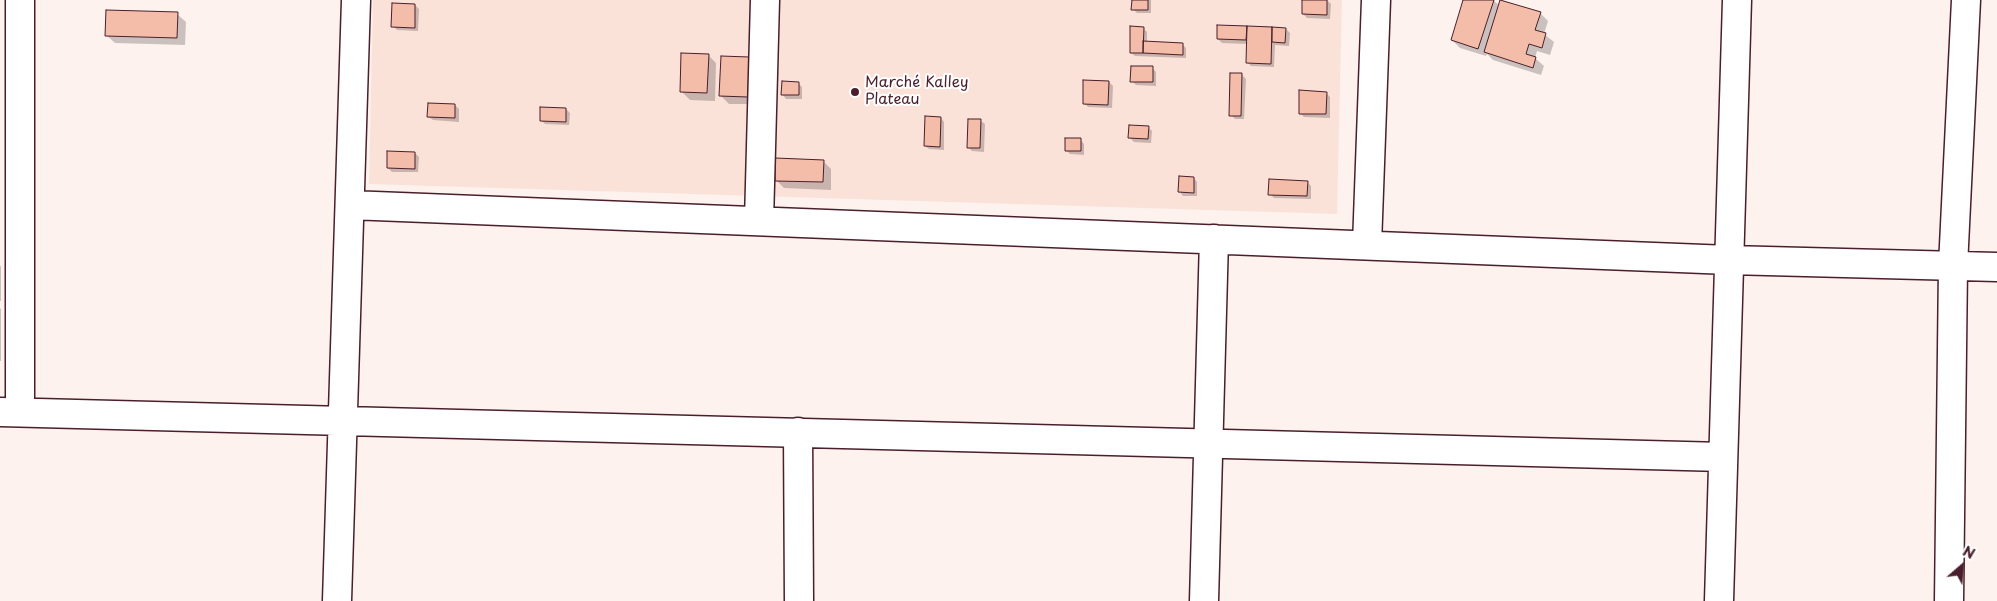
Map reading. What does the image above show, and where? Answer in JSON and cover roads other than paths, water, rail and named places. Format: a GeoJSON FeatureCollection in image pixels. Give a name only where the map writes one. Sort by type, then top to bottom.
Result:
{"type":"FeatureCollection","features":[{"type":"Feature","properties":{"kind":"street"},"geometry":{"type":"LineString","coordinates":[[20,0],[10,412],[1723,457]]}},
{"type":"Feature","properties":{"kind":"street"},"geometry":{"type":"LineString","coordinates":[[337,601],[356,0]]}},
{"type":"Feature","properties":{"kind":"street"},"geometry":{"type":"LineString","coordinates":[[759,221],[765,0]]}},
{"type":"Feature","properties":{"kind":"street"},"geometry":{"type":"LineString","coordinates":[[1367,245],[1376,0]]}},
{"type":"Feature","properties":{"kind":"street"},"geometry":{"type":"LineString","coordinates":[[1719,601],[1737,0]]}},
{"type":"Feature","properties":{"kind":"street"},"geometry":{"type":"LineString","coordinates":[[1949,601],[1953,266],[1966,0]]}},
{"type":"Feature","properties":{"kind":"street"},"geometry":{"type":"LineString","coordinates":[[350,205],[1729,260],[1997,268]]}},
{"type":"Feature","properties":{"kind":"street"},"geometry":{"type":"LineString","coordinates":[[1204,601],[1214,239]]}},
{"type":"Feature","properties":{"kind":"street"},"geometry":{"type":"LineString","coordinates":[[798,432],[799,601]]}},
{"type":"Feature","properties":{"kind":"place","name":"Marché Kalley Plateau"},"geometry":{"type":"Point","coordinates":[855,92]}}]}
